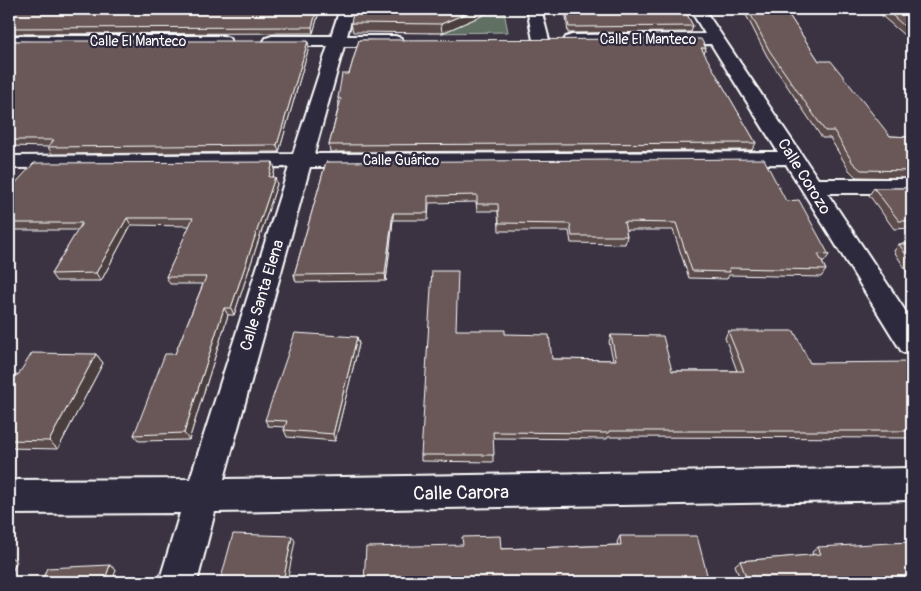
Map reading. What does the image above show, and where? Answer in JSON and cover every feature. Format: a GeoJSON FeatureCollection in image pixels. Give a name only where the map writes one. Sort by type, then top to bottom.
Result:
{"type":"FeatureCollection","features":[{"type":"Feature","properties":{"kind":"street","name":"Calle Santa Elena"},"geometry":{"type":"LineString","coordinates":[[178,582],[300,161],[347,9]]}},
{"type":"Feature","properties":{"kind":"street"},"geometry":{"type":"LineString","coordinates":[[534,9],[541,40]]}},
{"type":"Feature","properties":{"kind":"street","name":"Calle Corozo"},"geometry":{"type":"LineString","coordinates":[[697,9],[912,344]]}},
{"type":"Feature","properties":{"kind":"street","name":"Calle El Manteco"},"geometry":{"type":"LineString","coordinates":[[522,40],[716,39]]}},
{"type":"Feature","properties":{"kind":"street","name":"Calle El Manteco"},"geometry":{"type":"LineString","coordinates":[[9,42],[237,41]]}},
{"type":"Feature","properties":{"kind":"street"},"geometry":{"type":"LineString","coordinates":[[257,41],[415,41]]}},
{"type":"Feature","properties":{"kind":"street","name":"Calle Guárico"},"geometry":{"type":"LineString","coordinates":[[9,162],[794,158]]}},
{"type":"Feature","properties":{"kind":"street"},"geometry":{"type":"LineString","coordinates":[[811,186],[912,186]]}},
{"type":"Feature","properties":{"kind":"street","name":"Calle Carora"},"geometry":{"type":"LineString","coordinates":[[9,497],[202,496],[912,484]]}},
{"type":"Feature","properties":{"kind":"green space"},"geometry":{"type":"Polygon","coordinates":[[[504,12],[508,32],[428,33],[428,13],[504,12]]]}},
{"type":"Feature","properties":{"kind":"building"},"geometry":{"type":"Polygon","coordinates":[[[9,9],[317,9],[312,27],[9,28],[9,9]]]}},
{"type":"Feature","properties":{"kind":"building"},"geometry":{"type":"Polygon","coordinates":[[[354,9],[477,9],[441,24],[351,23],[354,9]]]}},
{"type":"Feature","properties":{"kind":"building"},"geometry":{"type":"Polygon","coordinates":[[[566,9],[684,9],[693,26],[569,27],[566,9]]]}},
{"type":"Feature","properties":{"kind":"building"},"geometry":{"type":"Polygon","coordinates":[[[748,9],[785,9],[819,61],[831,61],[890,136],[912,137],[912,171],[861,170],[853,163],[834,131],[825,131],[769,50],[748,9]]]}},
{"type":"Feature","properties":{"kind":"building"},"geometry":{"type":"Polygon","coordinates":[[[885,9],[912,9],[912,33],[885,9]]]}},
{"type":"Feature","properties":{"kind":"building"},"geometry":{"type":"Polygon","coordinates":[[[701,39],[706,48],[701,48],[756,143],[329,145],[341,99],[338,98],[342,74],[349,74],[359,40],[701,39]]]}},
{"type":"Feature","properties":{"kind":"building"},"geometry":{"type":"Polygon","coordinates":[[[9,41],[308,41],[277,145],[48,147],[54,140],[9,140],[9,41]]]}},
{"type":"Feature","properties":{"kind":"building"},"geometry":{"type":"Polygon","coordinates":[[[764,159],[786,201],[799,200],[829,255],[818,254],[826,270],[729,268],[730,272],[692,271],[676,223],[624,222],[627,236],[572,236],[570,224],[499,223],[498,204],[477,204],[477,195],[428,196],[428,213],[393,213],[385,274],[294,275],[326,162],[764,159]]]}},
{"type":"Feature","properties":{"kind":"building"},"geometry":{"type":"Polygon","coordinates":[[[273,162],[269,177],[275,177],[231,308],[224,308],[184,433],[134,435],[165,354],[175,354],[206,277],[166,277],[193,218],[127,218],[96,273],[51,274],[82,223],[9,223],[9,187],[12,187],[34,163],[273,162]]]}},
{"type":"Feature","properties":{"kind":"building"},"geometry":{"type":"Polygon","coordinates":[[[874,188],[912,188],[912,221],[899,221],[874,188]]]}},
{"type":"Feature","properties":{"kind":"building"},"geometry":{"type":"Polygon","coordinates":[[[899,244],[912,244],[912,264],[899,244]]]}},
{"type":"Feature","properties":{"kind":"building"},"geometry":{"type":"Polygon","coordinates":[[[432,271],[458,271],[456,330],[505,330],[505,334],[549,335],[552,359],[616,360],[611,335],[663,336],[672,371],[744,371],[728,331],[794,331],[810,363],[909,362],[912,367],[912,431],[493,432],[494,455],[421,455],[432,271]]]}},
{"type":"Feature","properties":{"kind":"building"},"geometry":{"type":"Polygon","coordinates":[[[295,333],[357,337],[333,434],[284,430],[287,421],[265,420],[295,333]]]}},
{"type":"Feature","properties":{"kind":"building"},"geometry":{"type":"Polygon","coordinates":[[[32,353],[96,354],[49,441],[9,440],[9,375],[18,375],[32,353]]]}},
{"type":"Feature","properties":{"kind":"building"},"geometry":{"type":"Polygon","coordinates":[[[233,534],[292,536],[283,582],[220,582],[233,534]]]}},
{"type":"Feature","properties":{"kind":"building"},"geometry":{"type":"Polygon","coordinates":[[[500,536],[501,549],[621,545],[620,536],[697,536],[709,582],[364,582],[366,547],[463,545],[462,537],[500,536]]]}},
{"type":"Feature","properties":{"kind":"building"},"geometry":{"type":"Polygon","coordinates":[[[909,542],[912,548],[912,582],[748,582],[740,561],[821,554],[818,547],[909,542]]]}},
{"type":"Feature","properties":{"kind":"building"},"geometry":{"type":"Polygon","coordinates":[[[110,565],[104,582],[41,582],[47,568],[110,565]]]}}]}
